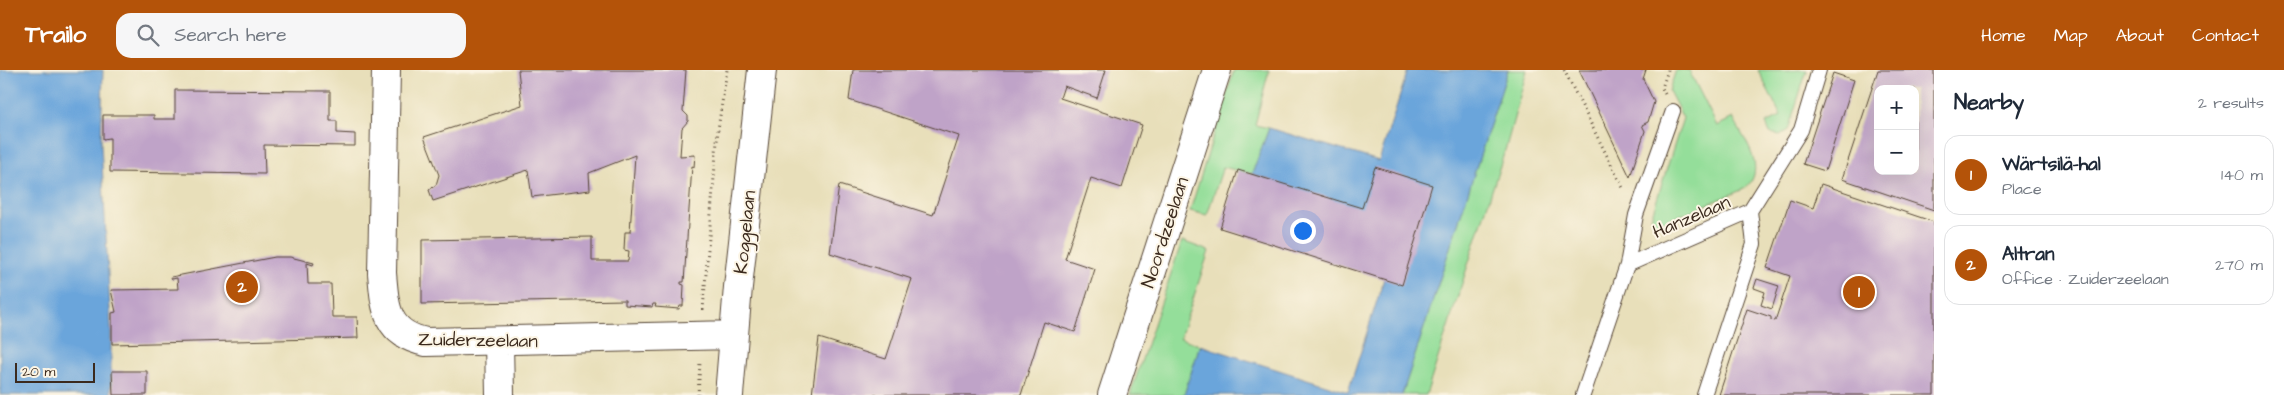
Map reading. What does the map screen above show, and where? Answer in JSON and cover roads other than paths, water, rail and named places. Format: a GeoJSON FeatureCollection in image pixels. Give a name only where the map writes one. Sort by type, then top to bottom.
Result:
{"type":"FeatureCollection","features":[{"type":"Feature","properties":{"kind":"street","name":"Zuiderzeelaan"},"geometry":{"type":"LineString","coordinates":[[386,70],[382,273],[385,304],[391,321],[399,331],[411,339],[426,342],[734,335]]}},
{"type":"Feature","properties":{"kind":"street","name":"Koggelaan"},"geometry":{"type":"LineString","coordinates":[[729,395],[762,70]]}},
{"type":"Feature","properties":{"kind":"street","name":"Noordzeelaan"},"geometry":{"type":"LineString","coordinates":[[1112,395],[1217,70]]}},
{"type":"Feature","properties":{"kind":"street"},"geometry":{"type":"LineString","coordinates":[[499,341],[500,395]]}},
{"type":"Feature","properties":{"kind":"lane","name":"Hanzelaan"},"geometry":{"type":"LineString","coordinates":[[1628,264],[1750,211],[1801,130],[1819,70]]}},
{"type":"Feature","properties":{"kind":"lane"},"geometry":{"type":"LineString","coordinates":[[1583,395],[1628,264],[1636,215],[1673,111]]}},
{"type":"Feature","properties":{"kind":"lane"},"geometry":{"type":"LineString","coordinates":[[1704,395],[1754,244],[1750,211]]}},
{"type":"Feature","properties":{"kind":"water"},"geometry":{"type":"Polygon","coordinates":[[[0,70],[103,70],[101,144],[111,328],[111,395],[0,395],[0,70]]]}},
{"type":"Feature","properties":{"kind":"water"},"geometry":{"type":"Polygon","coordinates":[[[1408,70],[1508,70],[1402,395],[1184,395],[1200,345],[1348,392],[1401,225],[1252,174],[1269,128],[1379,161],[1408,70]]]}},
{"type":"Feature","properties":{"kind":"place","name":"Altran"},"geometry":{"type":"Point","coordinates":[242,287]}},
{"type":"Feature","properties":{"kind":"place","name":"Wärtsilä-hal"},"geometry":{"type":"Point","coordinates":[1859,292]}}]}
